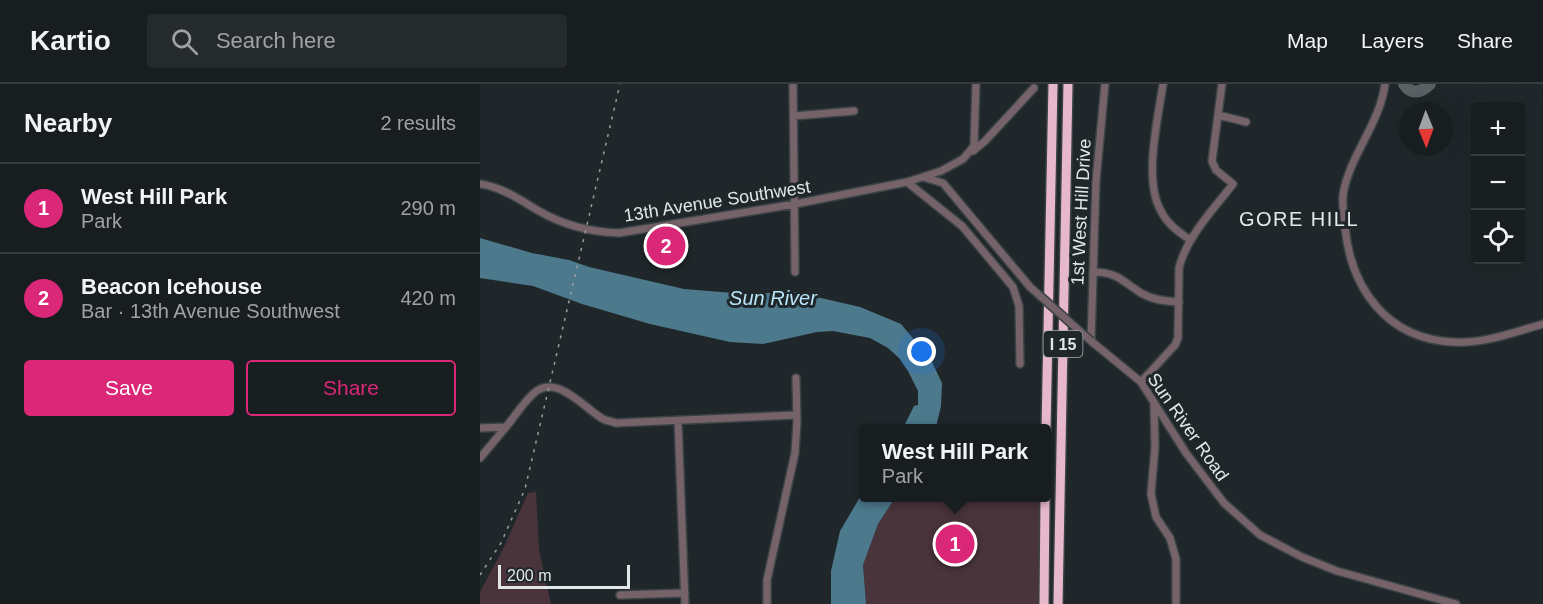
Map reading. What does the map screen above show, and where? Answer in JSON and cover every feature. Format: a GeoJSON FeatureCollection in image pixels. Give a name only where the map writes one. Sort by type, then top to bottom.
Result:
{"type":"FeatureCollection","features":[{"type":"Feature","properties":{"kind":"highway","name":"I 15"},"geometry":{"type":"LineString","coordinates":[[1047,424],[1053,84]]}},
{"type":"Feature","properties":{"kind":"highway","name":"I 15"},"geometry":{"type":"LineString","coordinates":[[1058,604],[1068,84]]}},
{"type":"Feature","properties":{"kind":"highway"},"geometry":{"type":"LineString","coordinates":[[1044,604],[1045,502]]}},
{"type":"Feature","properties":{"kind":"street"},"geometry":{"type":"LineString","coordinates":[[793,84],[795,272]]}},
{"type":"Feature","properties":{"kind":"street"},"geometry":{"type":"LineString","coordinates":[[971,152],[976,139],[976,84]]}},
{"type":"Feature","properties":{"kind":"street","name":"1st West Hill Drive"},"geometry":{"type":"LineString","coordinates":[[1091,341],[1096,181],[1105,84]]}},
{"type":"Feature","properties":{"kind":"street"},"geometry":{"type":"LineString","coordinates":[[1163,84],[1151,173],[1153,192],[1161,212],[1173,227],[1190,240]]}},
{"type":"Feature","properties":{"kind":"street"},"geometry":{"type":"LineString","coordinates":[[1141,382],[1175,345],[1178,338],[1179,268],[1190,240],[1233,184],[1216,170],[1212,161],[1222,84]]}},
{"type":"Feature","properties":{"kind":"street"},"geometry":{"type":"LineString","coordinates":[[1385,84],[1382,102],[1346,182],[1343,201],[1350,260],[1356,277],[1369,298],[1390,318],[1408,330],[1443,341],[1487,340],[1543,324]]}},
{"type":"Feature","properties":{"kind":"street","name":"13th Avenue Southwest"},"geometry":{"type":"LineString","coordinates":[[480,184],[516,196],[560,222],[598,232],[638,231],[795,204],[911,181],[941,171],[963,159],[986,141],[1034,88]]}},
{"type":"Feature","properties":{"kind":"street"},"geometry":{"type":"LineString","coordinates":[[794,116],[854,111]]}},
{"type":"Feature","properties":{"kind":"street"},"geometry":{"type":"LineString","coordinates":[[1218,115],[1246,122]]}},
{"type":"Feature","properties":{"kind":"street","name":"Sun River Road"},"geometry":{"type":"LineString","coordinates":[[911,181],[928,178],[943,183],[1030,287],[1141,382],[1186,453],[1224,503],[1260,536],[1337,571],[1456,604]]}},
{"type":"Feature","properties":{"kind":"street"},"geometry":{"type":"LineString","coordinates":[[911,181],[962,226],[1013,287],[1019,306],[1020,364]]}},
{"type":"Feature","properties":{"kind":"street"},"geometry":{"type":"LineString","coordinates":[[1093,272],[1111,273],[1142,294],[1154,299],[1179,302]]}},
{"type":"Feature","properties":{"kind":"street"},"geometry":{"type":"LineString","coordinates":[[767,604],[767,580],[795,453],[796,378]]}},
{"type":"Feature","properties":{"kind":"street"},"geometry":{"type":"LineString","coordinates":[[480,458],[534,392],[545,387],[566,392],[606,420],[616,423],[796,415]]}},
{"type":"Feature","properties":{"kind":"street"},"geometry":{"type":"LineString","coordinates":[[1154,402],[1155,447],[1150,494],[1156,517],[1170,538],[1176,559],[1176,604]]}},
{"type":"Feature","properties":{"kind":"street"},"geometry":{"type":"LineString","coordinates":[[678,420],[685,604]]}},
{"type":"Feature","properties":{"kind":"street"},"geometry":{"type":"LineString","coordinates":[[480,428],[506,427]]}},
{"type":"Feature","properties":{"kind":"street"},"geometry":{"type":"LineString","coordinates":[[620,596],[685,593]]}},
{"type":"Feature","properties":{"kind":"shaded area"},"geometry":{"type":"Polygon","coordinates":[[[536,492],[539,550],[551,604],[480,604],[480,592],[504,547],[528,493],[536,492]]]}},
{"type":"Feature","properties":{"kind":"shaded area"},"geometry":{"type":"Polygon","coordinates":[[[892,502],[1041,502],[1039,604],[866,604],[863,565],[878,524],[892,502]]]}},
{"type":"Feature","properties":{"kind":"water","name":"Sun River"},"geometry":{"type":"Polygon","coordinates":[[[480,238],[532,253],[684,289],[745,294],[795,292],[860,307],[901,324],[931,360],[942,383],[941,406],[937,424],[905,424],[914,406],[918,405],[918,391],[900,359],[888,348],[870,338],[833,331],[817,332],[763,344],[730,342],[650,324],[582,304],[533,286],[480,278],[480,238]]]}},
{"type":"Feature","properties":{"kind":"water"},"geometry":{"type":"Polygon","coordinates":[[[859,499],[859,502],[892,502],[878,524],[863,565],[866,604],[831,604],[831,571],[840,531],[859,499]]]}},
{"type":"Feature","properties":{"kind":"taxiway"},"geometry":{"type":"LineString","coordinates":[[1404,84],[1416,92],[1430,84]]}},
{"type":"Feature","properties":{"kind":"railway"},"geometry":{"type":"LineString","coordinates":[[480,575],[501,543],[525,489],[620,84]]}},
{"type":"Feature","properties":{"kind":"place","name":"Beacon Icehouse"},"geometry":{"type":"Point","coordinates":[666,246]}},
{"type":"Feature","properties":{"kind":"place","name":"West Hill Park"},"geometry":{"type":"Point","coordinates":[955,544]}},
{"type":"Feature","properties":{"kind":"district","name":"GORE HILL"},"geometry":{"type":"Point","coordinates":[1299,219]}}]}
